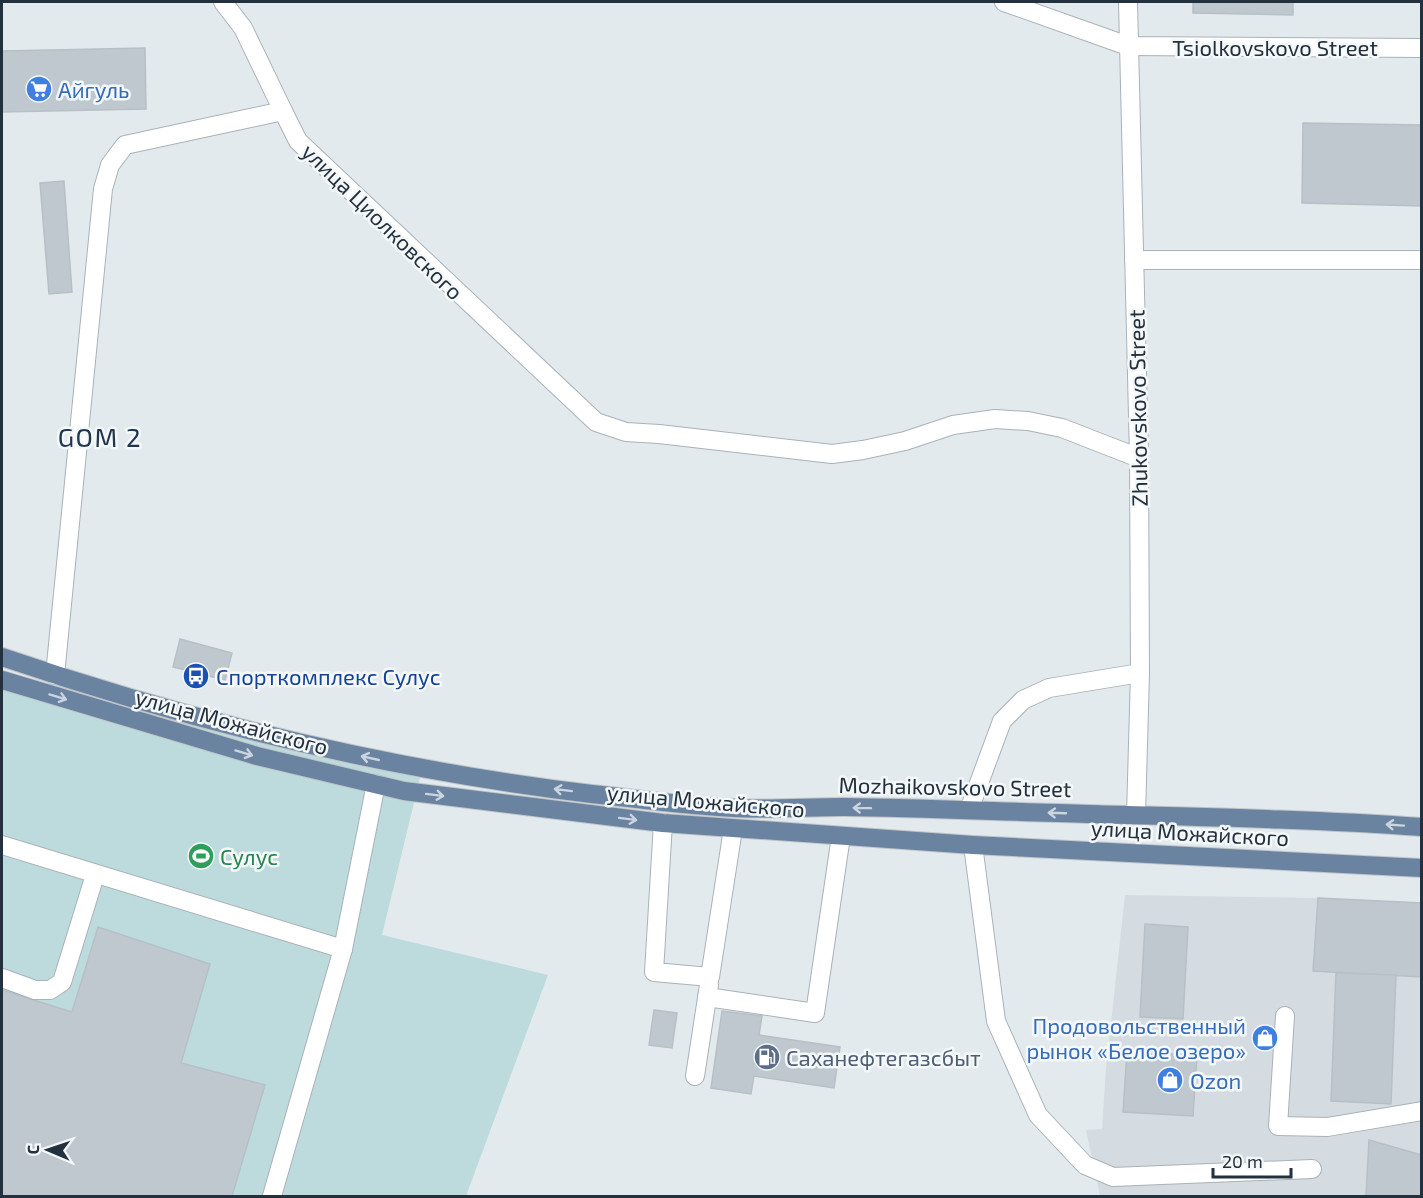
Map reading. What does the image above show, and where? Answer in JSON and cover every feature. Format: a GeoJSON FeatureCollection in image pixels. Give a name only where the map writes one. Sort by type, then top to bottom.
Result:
{"type":"FeatureCollection","features":[{"type":"Feature","properties":{"kind":"main road","name":"Mozhaikovskovo Street"},"geometry":{"type":"LineString","coordinates":[[2,657],[55,675],[245,729],[381,760],[471,777],[653,801],[736,808],[844,807],[969,810],[1369,823],[1422,827]]}},
{"type":"Feature","properties":{"kind":"main road","name":"улица Можайского"},"geometry":{"type":"LineString","coordinates":[[2,680],[258,756],[404,791],[663,823],[733,829],[973,845],[1422,868]]}},
{"type":"Feature","properties":{"kind":"street","name":"улица Циолковского"},"geometry":{"type":"LineString","coordinates":[[223,2],[243,28],[298,141],[596,422],[626,432],[832,454],[905,441],[953,425],[995,419],[1028,420],[1062,428],[1139,458]]}},
{"type":"Feature","properties":{"kind":"street","name":"Tsiolkovskovo Street"},"geometry":{"type":"LineString","coordinates":[[1004,2],[1128,46],[1422,48]]}},
{"type":"Feature","properties":{"kind":"street","name":"Zhukovskovo Street"},"geometry":{"type":"LineString","coordinates":[[1128,2],[1139,458],[1140,674],[1136,815]]}},
{"type":"Feature","properties":{"kind":"street"},"geometry":{"type":"LineString","coordinates":[[55,675],[103,189],[110,165],[125,145],[283,111]]}},
{"type":"Feature","properties":{"kind":"street"},"geometry":{"type":"LineString","coordinates":[[1134,260],[1422,260]]}},
{"type":"Feature","properties":{"kind":"street"},"geometry":{"type":"LineString","coordinates":[[969,810],[1002,721],[1023,700],[1049,688],[1140,674]]}},
{"type":"Feature","properties":{"kind":"street"},"geometry":{"type":"LineString","coordinates":[[272,1197],[343,950],[376,784]]}},
{"type":"Feature","properties":{"kind":"street"},"geometry":{"type":"LineString","coordinates":[[663,823],[654,972],[711,977]]}},
{"type":"Feature","properties":{"kind":"street"},"geometry":{"type":"LineString","coordinates":[[695,1076],[733,829]]}},
{"type":"Feature","properties":{"kind":"street"},"geometry":{"type":"LineString","coordinates":[[707,997],[815,1013],[841,836]]}},
{"type":"Feature","properties":{"kind":"street"},"geometry":{"type":"LineString","coordinates":[[973,845],[996,1021],[1038,1115],[1085,1165],[1113,1177],[1312,1169]]}},
{"type":"Feature","properties":{"kind":"street"},"geometry":{"type":"LineString","coordinates":[[2,846],[343,950]]}},
{"type":"Feature","properties":{"kind":"street"},"geometry":{"type":"LineString","coordinates":[[2,978],[35,990],[50,990],[62,982],[95,875]]}},
{"type":"Feature","properties":{"kind":"street"},"geometry":{"type":"LineString","coordinates":[[1285,1016],[1278,1126],[1327,1126],[1422,1111]]}},
{"type":"Feature","properties":{"kind":"shaded area","name":"Сулус"},"geometry":{"type":"Polygon","coordinates":[[[2,672],[420,778],[382,935],[548,975],[466,1196],[2,1196],[2,672]]]}},
{"type":"Feature","properties":{"kind":"shaded area","name":"Продовольственный рынок «Белое озеро»"},"geometry":{"type":"Polygon","coordinates":[[[1125,895],[1318,898],[1421,903],[1421,1196],[1100,1196],[1086,1130],[1102,1129],[1106,1068],[1125,895]]]}},
{"type":"Feature","properties":{"kind":"building"},"geometry":{"type":"Polygon","coordinates":[[[1193,2],[1293,2],[1293,15],[1193,13],[1193,2]]]}},
{"type":"Feature","properties":{"kind":"building"},"geometry":{"type":"Polygon","coordinates":[[[145,48],[146,109],[2,112],[2,51],[145,48]]]}},
{"type":"Feature","properties":{"kind":"building"},"geometry":{"type":"Polygon","coordinates":[[[1303,123],[1422,125],[1422,206],[1302,203],[1303,123]]]}},
{"type":"Feature","properties":{"kind":"building"},"geometry":{"type":"Polygon","coordinates":[[[64,181],[72,292],[49,294],[40,183],[64,181]]]}},
{"type":"Feature","properties":{"kind":"building"},"geometry":{"type":"Polygon","coordinates":[[[180,639],[232,653],[225,680],[173,667],[180,639]]]}},
{"type":"Feature","properties":{"kind":"building"},"geometry":{"type":"Polygon","coordinates":[[[1318,898],[1422,903],[1422,977],[1313,971],[1318,898]]]}},
{"type":"Feature","properties":{"kind":"building"},"geometry":{"type":"Polygon","coordinates":[[[1145,924],[1188,927],[1183,1019],[1140,1017],[1145,924]]]}},
{"type":"Feature","properties":{"kind":"building"},"geometry":{"type":"Polygon","coordinates":[[[98,927],[210,964],[181,1063],[265,1085],[232,1196],[2,1196],[2,990],[72,1012],[98,927]]]}},
{"type":"Feature","properties":{"kind":"building"},"geometry":{"type":"Polygon","coordinates":[[[1336,973],[1396,975],[1391,1104],[1331,1101],[1336,973]]]}},
{"type":"Feature","properties":{"kind":"building"},"geometry":{"type":"Polygon","coordinates":[[[654,1010],[677,1013],[672,1048],[649,1045],[654,1010]]]}},
{"type":"Feature","properties":{"kind":"building"},"geometry":{"type":"Polygon","coordinates":[[[722,1011],[762,1016],[759,1035],[840,1047],[834,1088],[754,1076],[751,1094],[711,1088],[722,1011]]]}},
{"type":"Feature","properties":{"kind":"building"},"geometry":{"type":"Polygon","coordinates":[[[1127,1051],[1197,1055],[1193,1116],[1123,1112],[1127,1051]]]}},
{"type":"Feature","properties":{"kind":"building"},"geometry":{"type":"Polygon","coordinates":[[[1369,1140],[1422,1155],[1422,1196],[1366,1196],[1369,1140]]]}},
{"type":"Feature","properties":{"kind":"place","name":"Айгуль"},"geometry":{"type":"Point","coordinates":[39,89]}},
{"type":"Feature","properties":{"kind":"place","name":"Спорткомплекс Сулус"},"geometry":{"type":"Point","coordinates":[196,676]}},
{"type":"Feature","properties":{"kind":"place","name":"Сулус"},"geometry":{"type":"Point","coordinates":[201,856]}},
{"type":"Feature","properties":{"kind":"place","name":"Продовольственный рынок «Белое озеро»"},"geometry":{"type":"Point","coordinates":[1265,1038]}},
{"type":"Feature","properties":{"kind":"place","name":"Саханефтегазсбыт"},"geometry":{"type":"Point","coordinates":[767,1057]}},
{"type":"Feature","properties":{"kind":"place","name":"Ozon"},"geometry":{"type":"Point","coordinates":[1170,1080]}},
{"type":"Feature","properties":{"kind":"district","name":"GOM 2"},"geometry":{"type":"Point","coordinates":[100,436]}}]}
